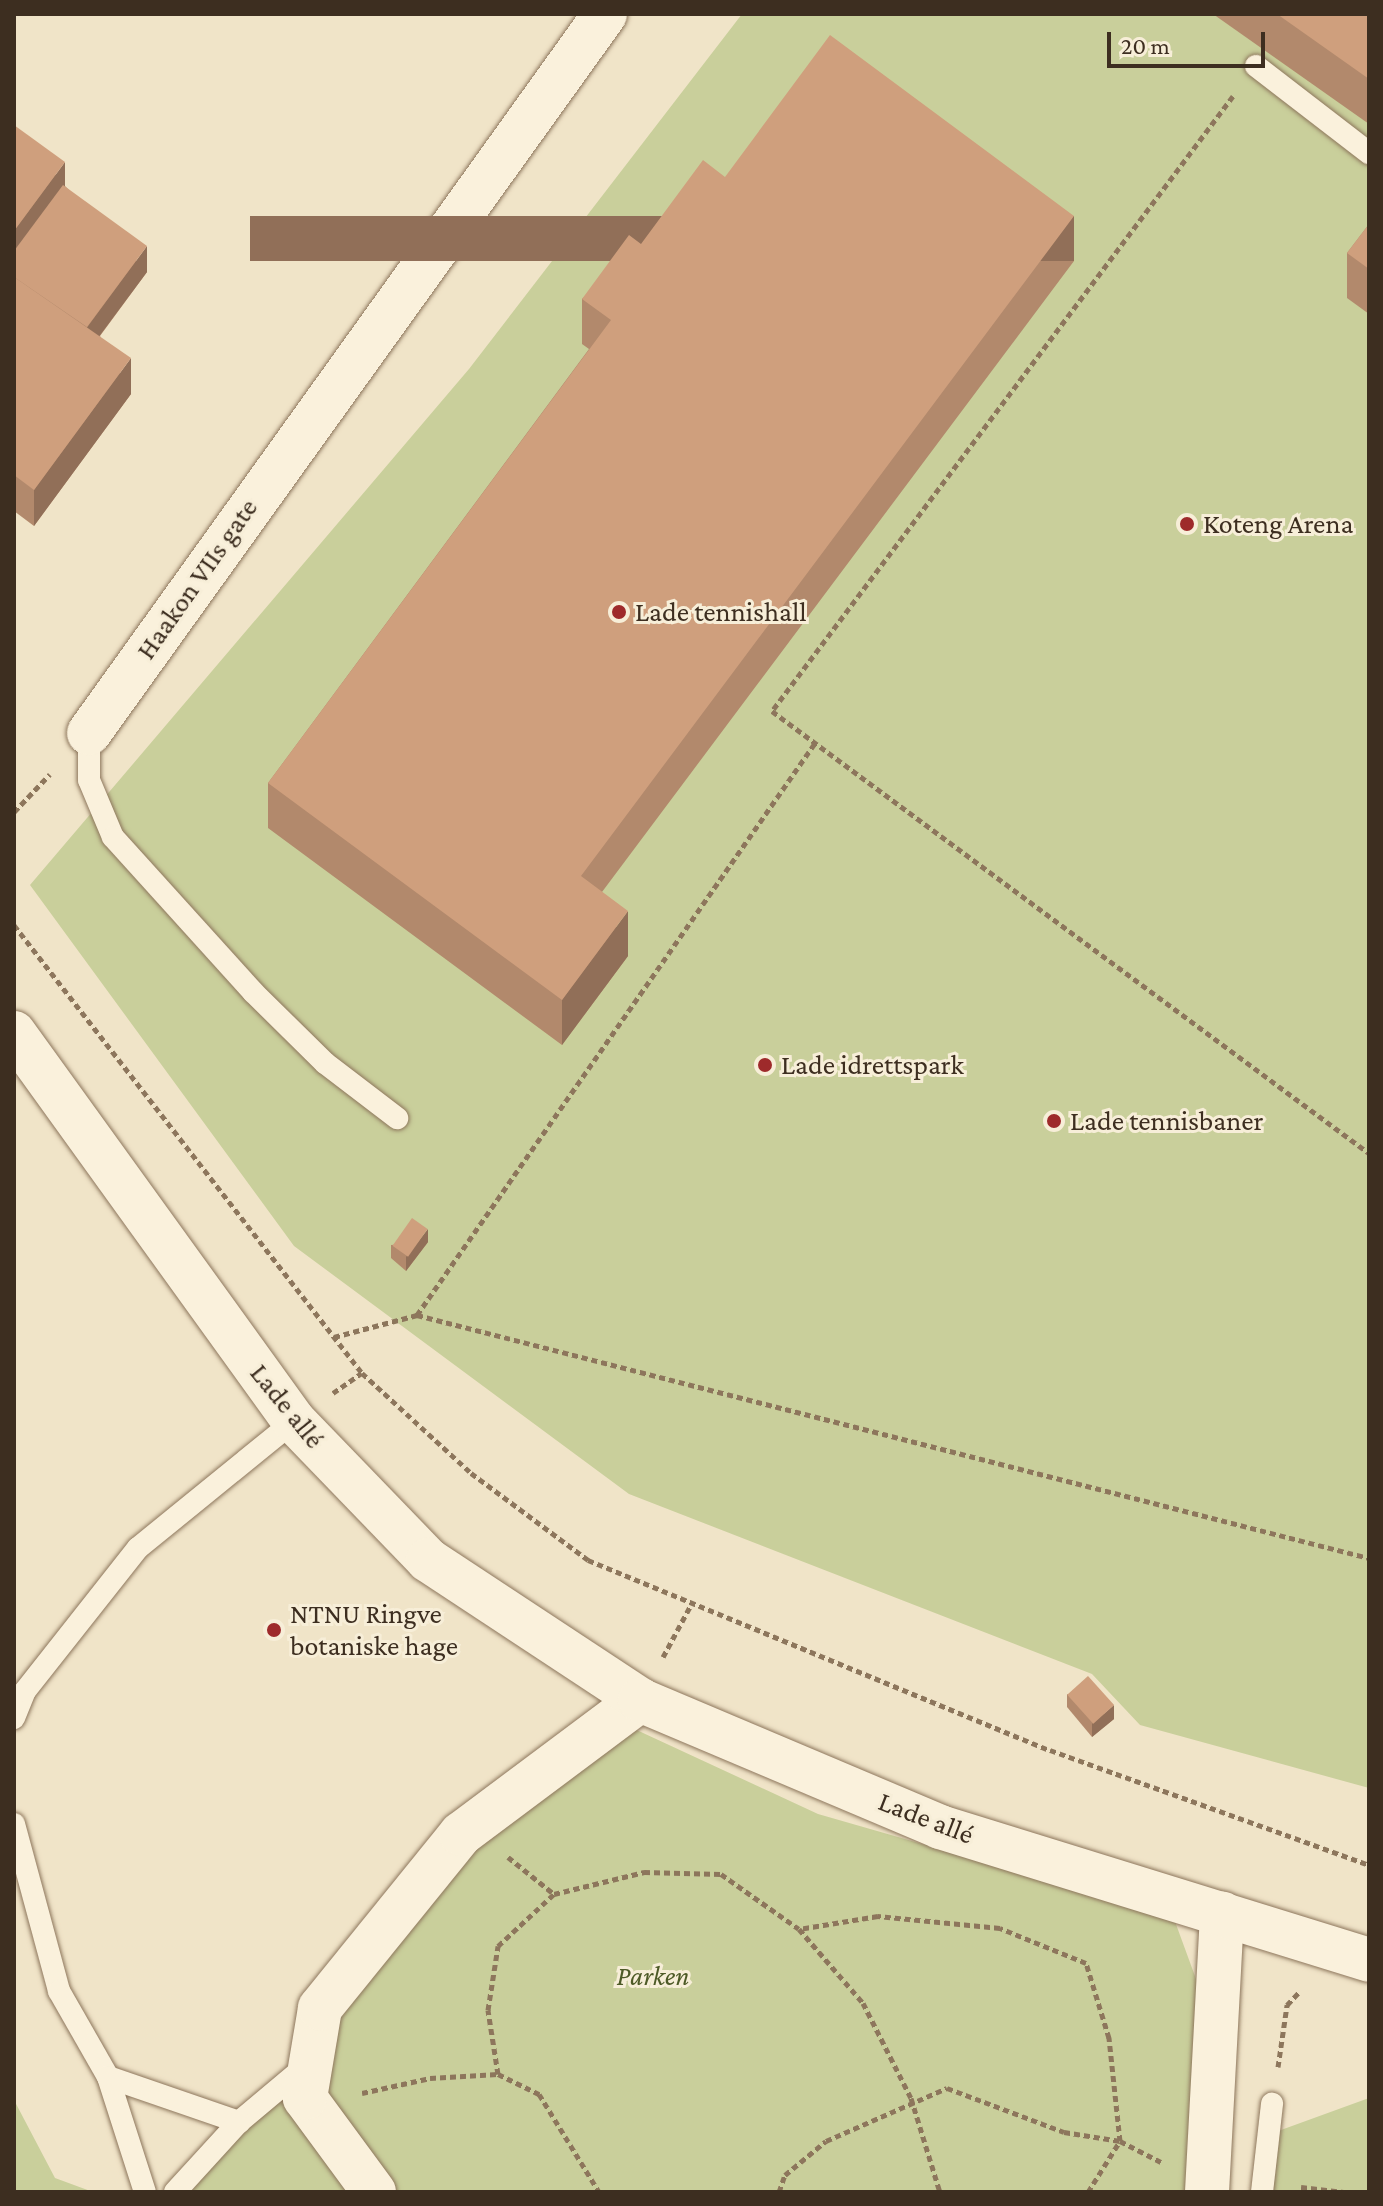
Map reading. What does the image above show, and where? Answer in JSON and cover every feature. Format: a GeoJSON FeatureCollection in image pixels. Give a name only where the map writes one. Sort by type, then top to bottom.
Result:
{"type":"FeatureCollection","features":[{"type":"Feature","properties":{"kind":"street","name":"Haakon VIIs gate"},"geometry":{"type":"LineString","coordinates":[[89,733],[605,14]]}},
{"type":"Feature","properties":{"kind":"street","name":"Lade allé"},"geometry":{"type":"LineString","coordinates":[[14,1033],[30,1086],[294,1421],[428,1560],[640,1700],[940,1827],[1369,1960]]}},
{"type":"Feature","properties":{"kind":"street"},"geometry":{"type":"LineString","coordinates":[[374,2192],[319,2124],[305,2098],[320,2008],[461,1834],[640,1700]]}},
{"type":"Feature","properties":{"kind":"street"},"geometry":{"type":"LineString","coordinates":[[1207,2188],[1222,1913]]}},
{"type":"Feature","properties":{"kind":"lane"},"geometry":{"type":"LineString","coordinates":[[1256,66],[1369,153]]}},
{"type":"Feature","properties":{"kind":"lane","name":"Haakon VIIs gate"},"geometry":{"type":"LineString","coordinates":[[89,733],[89,780],[122,847],[253,992],[397,1118]]}},
{"type":"Feature","properties":{"kind":"lane"},"geometry":{"type":"LineString","coordinates":[[14,1718],[25,1691],[138,1548],[294,1421]]}},
{"type":"Feature","properties":{"kind":"lane"},"geometry":{"type":"LineString","coordinates":[[14,1824],[59,1991],[108,2077],[145,2192]]}},
{"type":"Feature","properties":{"kind":"lane"},"geometry":{"type":"LineString","coordinates":[[175,2192],[239,2122],[311,2061]]}},
{"type":"Feature","properties":{"kind":"lane"},"geometry":{"type":"LineString","coordinates":[[108,2077],[239,2122]]}},
{"type":"Feature","properties":{"kind":"lane"},"geometry":{"type":"LineString","coordinates":[[1262,2192],[1272,2104]]}},
{"type":"Feature","properties":{"kind":"path"},"geometry":{"type":"LineString","coordinates":[[1256,66],[772,711],[1369,1153]]}},
{"type":"Feature","properties":{"kind":"path"},"geometry":{"type":"LineString","coordinates":[[417,1315],[815,743]]}},
{"type":"Feature","properties":{"kind":"path"},"geometry":{"type":"LineString","coordinates":[[14,925],[362,1373],[471,1473],[588,1560],[1050,1750],[1369,1865]]}},
{"type":"Feature","properties":{"kind":"path"},"geometry":{"type":"LineString","coordinates":[[334,1337],[417,1315],[1369,1558]]}},
{"type":"Feature","properties":{"kind":"path"},"geometry":{"type":"LineString","coordinates":[[640,1700],[692,1603]]}},
{"type":"Feature","properties":{"kind":"path"},"geometry":{"type":"LineString","coordinates":[[498,2074],[488,2010],[498,1946],[554,1894],[644,1872],[721,1874],[799,1929],[863,2003],[911,2098],[940,2192]]}},
{"type":"Feature","properties":{"kind":"path"},"geometry":{"type":"LineString","coordinates":[[799,1929],[878,1916],[1000,1928],[1086,1963],[1109,2038],[1120,2141],[1088,2192]]}},
{"type":"Feature","properties":{"kind":"path"},"geometry":{"type":"LineString","coordinates":[[1272,2104],[1287,2005]]}},
{"type":"Feature","properties":{"kind":"path"},"geometry":{"type":"LineString","coordinates":[[319,2124],[369,2087],[498,2074],[539,2094],[599,2192]]}},
{"type":"Feature","properties":{"kind":"path"},"geometry":{"type":"LineString","coordinates":[[779,2192],[785,2175],[826,2141],[911,2098],[947,2088],[1064,2132],[1120,2141],[1207,2188]]}},
{"type":"Feature","properties":{"kind":"green space","name":"Lade idrettspark"},"geometry":{"type":"Polygon","coordinates":[[[742,14],[1369,14],[1369,1788],[1140,1725],[1092,1674],[629,1494],[294,1246],[30,885],[469,369],[742,14]]]}},
{"type":"Feature","properties":{"kind":"green space","name":"Parken"},"geometry":{"type":"Polygon","coordinates":[[[628,1726],[818,1814],[1173,1916],[1211,2020],[1197,2192],[399,2192],[366,2162],[325,2092],[335,2014],[466,1847],[628,1726]]]}},
{"type":"Feature","properties":{"kind":"green space"},"geometry":{"type":"Polygon","coordinates":[[[311,2061],[374,2192],[175,2192],[311,2061]]]}},
{"type":"Feature","properties":{"kind":"green space"},"geometry":{"type":"Polygon","coordinates":[[[1369,2098],[1369,2192],[1258,2192],[1262,2137],[1369,2098]]]}},
{"type":"Feature","properties":{"kind":"green space"},"geometry":{"type":"Polygon","coordinates":[[[14,2100],[55,2178],[93,2192],[14,2192],[14,2100]]]}},
{"type":"Feature","properties":{"kind":"building"},"geometry":{"type":"Polygon","coordinates":[[[1277,14],[1369,14],[1369,79],[1277,14]]]}},
{"type":"Feature","properties":{"kind":"building","name":"Lade tennishall"},"geometry":{"type":"Polygon","coordinates":[[[830,35],[1074,216],[581,876],[628,911],[562,1000],[268,783],[611,320],[582,299],[629,235],[641,244],[703,160],[725,177],[830,35]]]}},
{"type":"Feature","properties":{"kind":"building"},"geometry":{"type":"Polygon","coordinates":[[[14,125],[65,162],[14,231],[14,125]]]}},
{"type":"Feature","properties":{"kind":"building"},"geometry":{"type":"Polygon","coordinates":[[[63,185],[147,246],[87,327],[14,277],[14,251],[63,185]]]}},
{"type":"Feature","properties":{"kind":"building"},"geometry":{"type":"Polygon","coordinates":[[[1369,224],[1369,269],[1347,253],[1369,224]]]}},
{"type":"Feature","properties":{"kind":"building"},"geometry":{"type":"Polygon","coordinates":[[[14,277],[131,358],[34,490],[14,475],[14,277]]]}},
{"type":"Feature","properties":{"kind":"building"},"geometry":{"type":"Polygon","coordinates":[[[412,1218],[428,1229],[408,1257],[392,1246],[412,1218]]]}},
{"type":"Feature","properties":{"kind":"building"},"geometry":{"type":"Polygon","coordinates":[[[1088,1676],[1114,1705],[1093,1724],[1067,1695],[1088,1676]]]}},
{"type":"Feature","properties":{"kind":"place","name":"Koteng Arena"},"geometry":{"type":"Point","coordinates":[1187,524]}},
{"type":"Feature","properties":{"kind":"place","name":"Lade tennishall"},"geometry":{"type":"Point","coordinates":[619,612]}},
{"type":"Feature","properties":{"kind":"place","name":"Lade idrettspark"},"geometry":{"type":"Point","coordinates":[765,1065]}},
{"type":"Feature","properties":{"kind":"place","name":"Lade tennisbaner"},"geometry":{"type":"Point","coordinates":[1054,1121]}},
{"type":"Feature","properties":{"kind":"place","name":"NTNU Ringve botaniske hage"},"geometry":{"type":"Point","coordinates":[274,1630]}}]}
